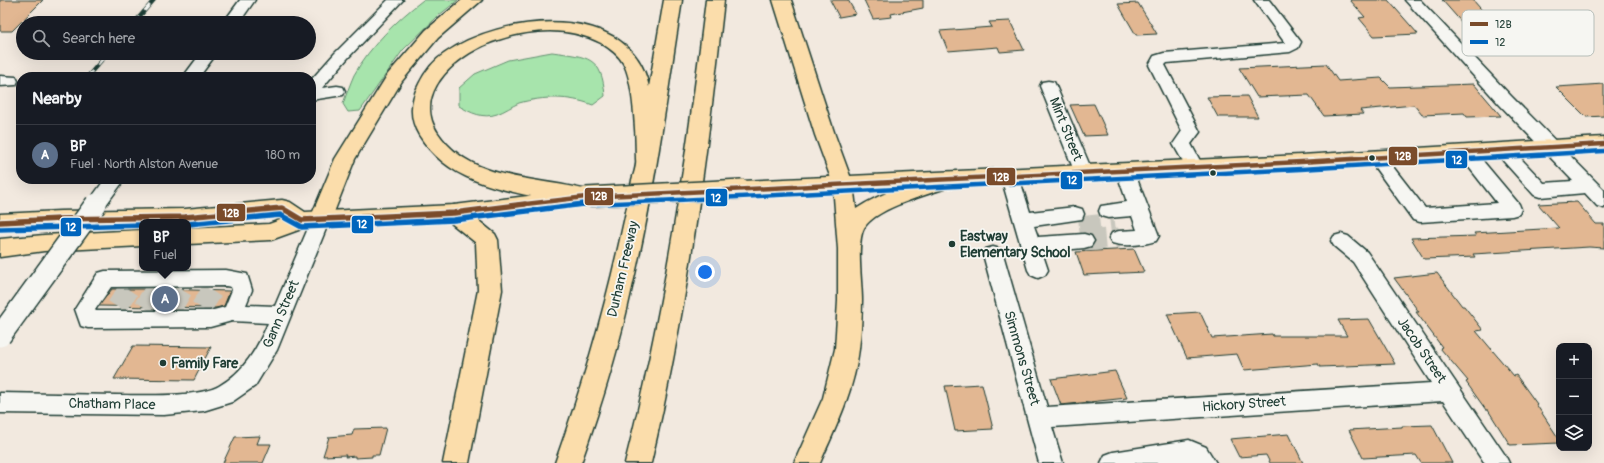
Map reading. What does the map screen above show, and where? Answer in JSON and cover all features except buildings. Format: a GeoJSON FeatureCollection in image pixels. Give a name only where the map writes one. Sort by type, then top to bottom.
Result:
{"type":"FeatureCollection","features":[{"type":"Feature","properties":{"kind":"main road"},"geometry":{"type":"LineString","coordinates":[[311,220],[344,159],[395,78],[432,34],[473,0]]}},
{"type":"Feature","properties":{"kind":"main road","name":"Durham Freeway"},"geometry":{"type":"LineString","coordinates":[[568,463],[583,422],[614,313],[628,256],[674,0]]}},
{"type":"Feature","properties":{"kind":"main road"},"geometry":{"type":"LineString","coordinates":[[638,463],[653,408],[667,344],[698,138],[714,0]]}},
{"type":"Feature","properties":{"kind":"main road"},"geometry":{"type":"LineString","coordinates":[[782,0],[825,135],[843,184],[849,249],[850,301],[847,349],[836,398],[807,463]]}},
{"type":"Feature","properties":{"kind":"main road"},"geometry":{"type":"LineString","coordinates":[[586,197],[478,173],[450,157],[437,145],[423,123],[420,112],[422,99],[432,76],[444,63],[460,51],[478,41],[500,34],[526,28],[551,26],[573,27],[588,32],[611,41],[623,50],[632,62],[639,76],[646,157]]}},
{"type":"Feature","properties":{"kind":"main road"},"geometry":{"type":"LineString","coordinates":[[191,236],[271,232],[311,220],[454,213],[586,197],[1195,168],[1604,144]]}},
{"type":"Feature","properties":{"kind":"main road"},"geometry":{"type":"LineString","coordinates":[[849,249],[856,223],[869,211],[894,199],[952,179]]}},
{"type":"Feature","properties":{"kind":"main road"},"geometry":{"type":"LineString","coordinates":[[0,222],[186,216],[282,208],[311,220]]}},
{"type":"Feature","properties":{"kind":"main road"},"geometry":{"type":"LineString","coordinates":[[454,213],[488,240],[490,290],[456,463]]}},
{"type":"Feature","properties":{"kind":"main road"},"geometry":{"type":"LineString","coordinates":[[0,248],[44,243],[139,238]]}},
{"type":"Feature","properties":{"kind":"street"},"geometry":{"type":"LineString","coordinates":[[236,16],[248,0]]}},
{"type":"Feature","properties":{"kind":"street"},"geometry":{"type":"LineString","coordinates":[[316,84],[340,56],[396,0]]}},
{"type":"Feature","properties":{"kind":"street"},"geometry":{"type":"LineString","coordinates":[[1195,168],[1182,144],[1191,132],[1157,65],[1160,60],[1164,58],[1290,47],[1293,45],[1293,42],[1261,0]]}},
{"type":"Feature","properties":{"kind":"street"},"geometry":{"type":"LineString","coordinates":[[1412,0],[1462,53]]}},
{"type":"Feature","properties":{"kind":"street"},"geometry":{"type":"LineString","coordinates":[[1465,56],[1551,148],[1604,201]]}},
{"type":"Feature","properties":{"kind":"street"},"geometry":{"type":"LineString","coordinates":[[195,72],[204,60]]}},
{"type":"Feature","properties":{"kind":"street","name":"Mint Street"},"geometry":{"type":"LineString","coordinates":[[1048,86],[1084,173]]}},
{"type":"Feature","properties":{"kind":"street"},"geometry":{"type":"LineString","coordinates":[[316,94],[337,91]]}},
{"type":"Feature","properties":{"kind":"street"},"geometry":{"type":"LineString","coordinates":[[1503,150],[1540,190],[1589,186]]}},
{"type":"Feature","properties":{"kind":"street"},"geometry":{"type":"LineString","coordinates":[[1377,158],[1420,215],[1512,209],[1466,152]]}},
{"type":"Feature","properties":{"kind":"street"},"geometry":{"type":"LineString","coordinates":[[1114,224],[1141,214],[1125,171]]}},
{"type":"Feature","properties":{"kind":"street"},"geometry":{"type":"LineString","coordinates":[[1010,176],[1038,270]]}},
{"type":"Feature","properties":{"kind":"street"},"geometry":{"type":"LineString","coordinates":[[0,336],[111,184]]}},
{"type":"Feature","properties":{"kind":"street","name":"Gann Street"},"geometry":{"type":"LineString","coordinates":[[224,395],[247,379],[270,344],[281,315],[311,220]]}},
{"type":"Feature","properties":{"kind":"street"},"geometry":{"type":"LineString","coordinates":[[1026,232],[1079,227],[1026,232]]}},
{"type":"Feature","properties":{"kind":"street","name":"Jacob Street"},"geometry":{"type":"LineString","coordinates":[[1341,241],[1360,258],[1497,463]]}},
{"type":"Feature","properties":{"kind":"street","name":"Simmons Street"},"geometry":{"type":"LineString","coordinates":[[993,254],[1051,463]]}},
{"type":"Feature","properties":{"kind":"street"},"geometry":{"type":"LineString","coordinates":[[232,313],[242,290],[240,280],[215,284],[177,299],[140,313],[112,313],[88,320],[84,309],[105,279],[148,280],[177,299],[198,314],[210,319],[232,313],[281,315]]}},
{"type":"Feature","properties":{"kind":"street","name":"Hickory Street"},"geometry":{"type":"LineString","coordinates":[[1039,418],[1449,391]]}},
{"type":"Feature","properties":{"kind":"street","name":"Chatham Place"},"geometry":{"type":"LineString","coordinates":[[0,402],[164,405],[203,401],[224,395]]}},
{"type":"Feature","properties":{"kind":"street"},"geometry":{"type":"LineString","coordinates":[[1113,463],[1194,451],[1199,454],[1204,463]]}},
{"type":"Feature","properties":{"kind":"green space"},"geometry":{"type":"Polygon","coordinates":[[[423,0],[458,0],[438,16],[403,50],[360,111],[348,112],[343,104],[354,75],[360,64],[385,34],[423,0]]]}},
{"type":"Feature","properties":{"kind":"green space"},"geometry":{"type":"Polygon","coordinates":[[[552,52],[575,55],[591,61],[601,73],[605,96],[593,105],[566,99],[538,99],[519,103],[497,114],[487,116],[473,113],[459,106],[459,88],[475,74],[508,60],[552,52]]]}},
{"type":"Feature","properties":{"kind":"tunnel"},"geometry":{"type":"LineString","coordinates":[[1079,227],[1114,223]]}},
{"type":"Feature","properties":{"kind":"tunnel"},"geometry":{"type":"LineString","coordinates":[[1084,241],[1119,238]]}},
{"type":"Feature","properties":{"kind":"tunnel"},"geometry":{"type":"LineString","coordinates":[[117,307],[129,289]]}},
{"type":"Feature","properties":{"kind":"tunnel"},"geometry":{"type":"LineString","coordinates":[[144,307],[156,289]]}},
{"type":"Feature","properties":{"kind":"tunnel"},"geometry":{"type":"LineString","coordinates":[[172,307],[182,290]]}},
{"type":"Feature","properties":{"kind":"tunnel"},"geometry":{"type":"LineString","coordinates":[[201,308],[212,291]]}},
{"type":"Feature","properties":{"kind":"railway"},"geometry":{"type":"LineString","coordinates":[[140,16],[154,0]]}},
{"type":"Feature","properties":{"kind":"railway"},"geometry":{"type":"LineString","coordinates":[[91,72],[102,60]]}},
{"type":"Feature","properties":{"kind":"transit line","name":"12B"},"geometry":{"type":"LineString","coordinates":[[0,222],[60,219],[185,217],[282,208],[302,220],[454,213],[586,197],[1301,162],[1604,144]]}},
{"type":"Feature","properties":{"kind":"transit line","name":"12"},"geometry":{"type":"LineString","coordinates":[[191,224],[280,215],[302,227],[454,220],[587,204],[1301,169],[1604,151]]}},
{"type":"Feature","properties":{"kind":"transit line","name":"12"},"geometry":{"type":"LineString","coordinates":[[0,229],[139,225]]}},
{"type":"Feature","properties":{"kind":"place","name":"Eastway Elementary School"},"geometry":{"type":"Point","coordinates":[952,244]}},
{"type":"Feature","properties":{"kind":"place","name":"BP"},"geometry":{"type":"Point","coordinates":[165,299]}},
{"type":"Feature","properties":{"kind":"place","name":"Family Fare"},"geometry":{"type":"Point","coordinates":[163,363]}}]}
